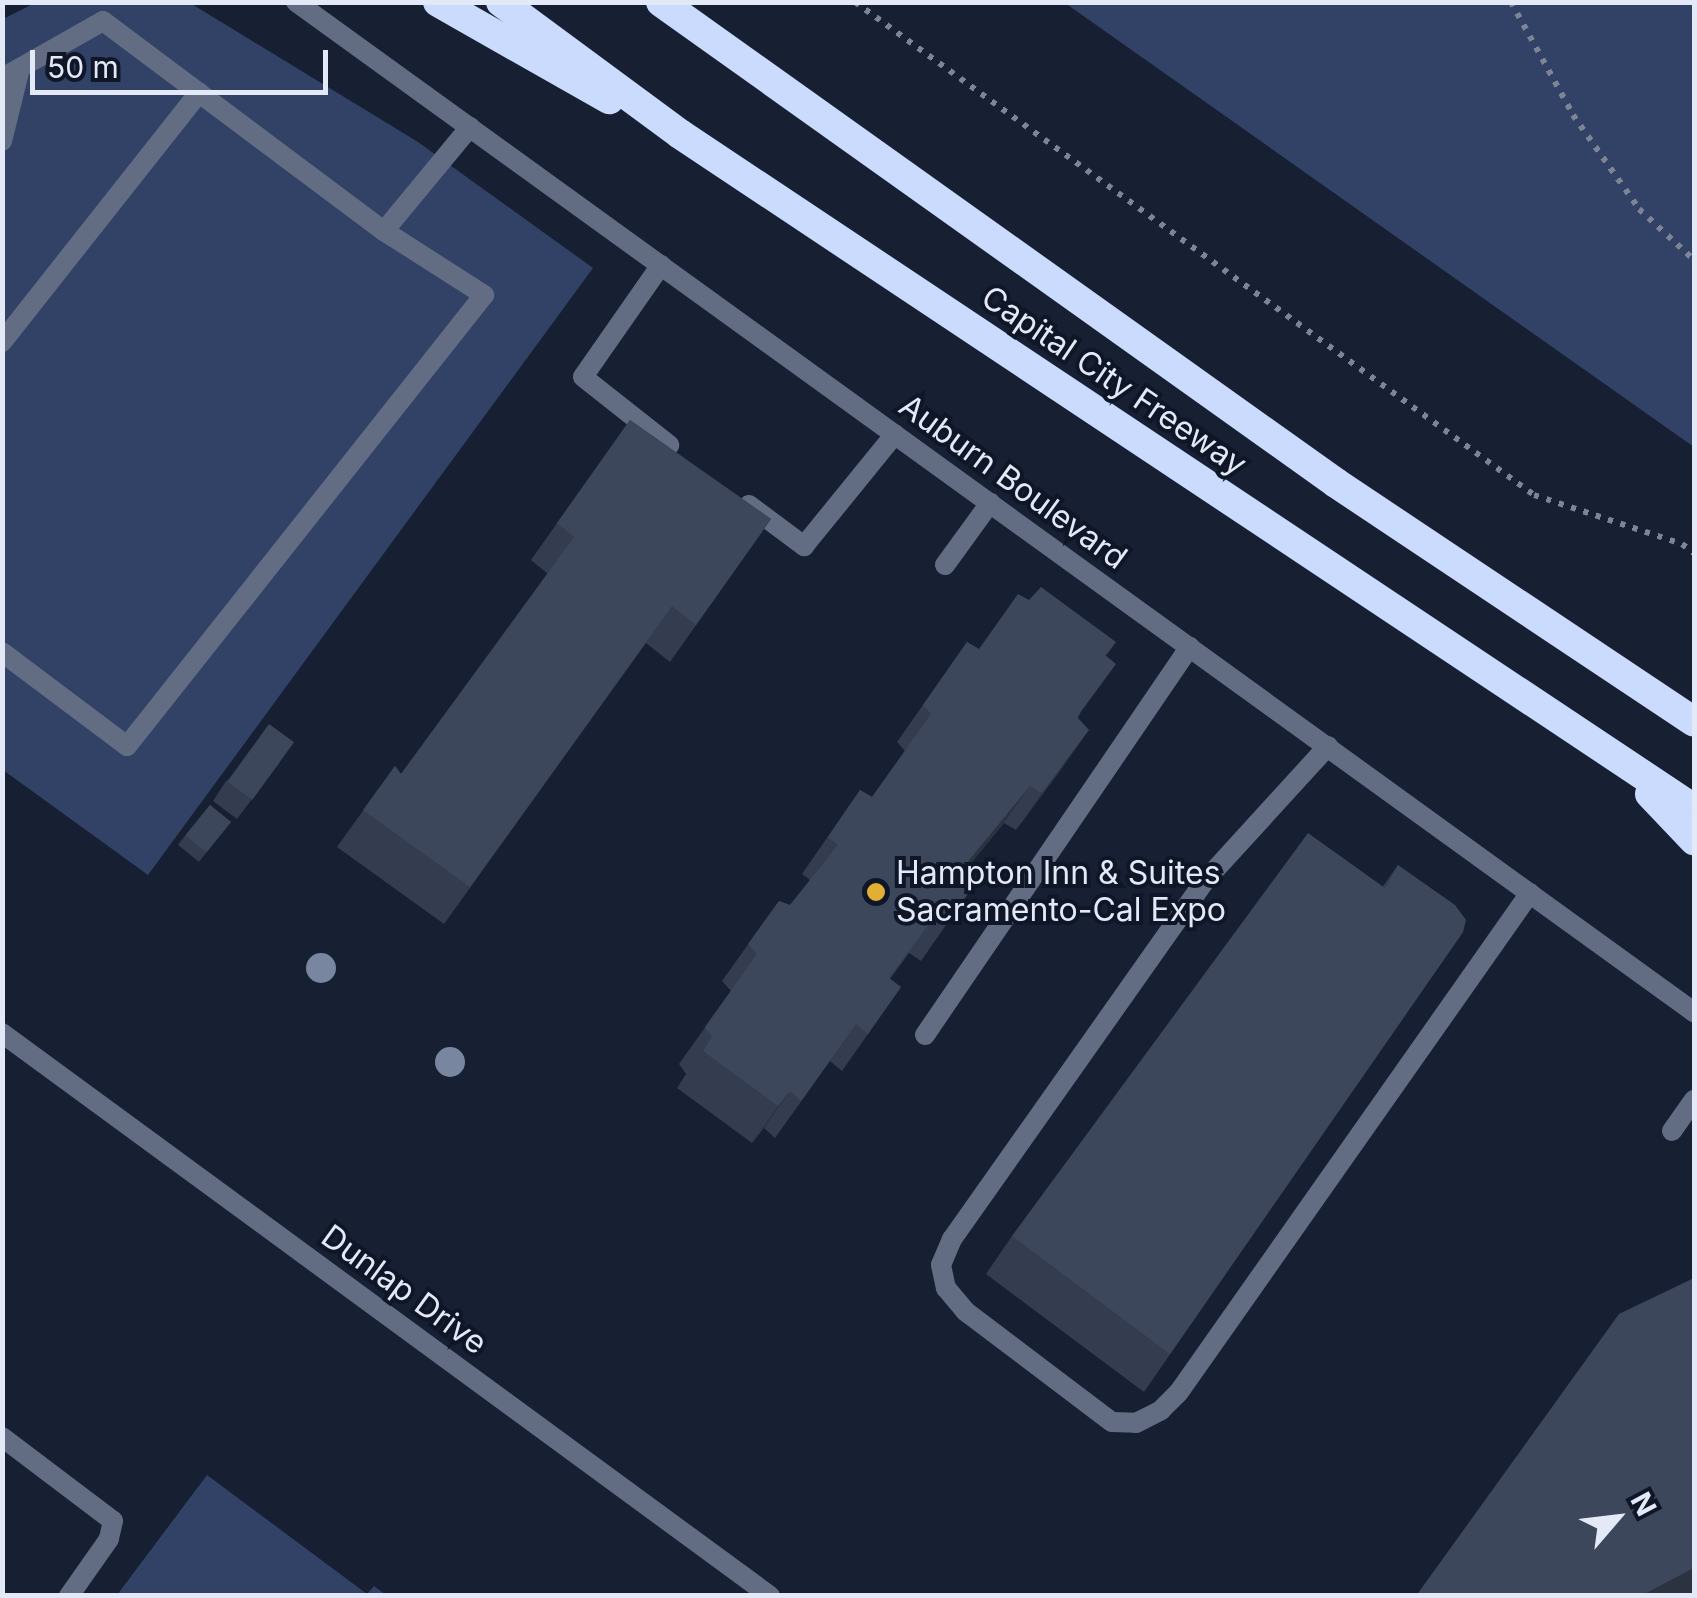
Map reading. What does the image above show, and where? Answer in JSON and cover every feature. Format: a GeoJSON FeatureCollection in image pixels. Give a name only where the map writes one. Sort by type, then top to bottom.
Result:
{"type":"FeatureCollection","features":[{"type":"Feature","properties":{"kind":"highway"},"geometry":{"type":"LineString","coordinates":[[438,2],[564,78],[680,134]]}},
{"type":"Feature","properties":{"kind":"highway","name":"Capital City Freeway"},"geometry":{"type":"LineString","coordinates":[[501,2],[680,134],[1694,809]]}},
{"type":"Feature","properties":{"kind":"highway","name":"Capital City Freeway"},"geometry":{"type":"LineString","coordinates":[[661,2],[1336,483],[1694,722]]}},
{"type":"Feature","properties":{"kind":"highway"},"geometry":{"type":"LineString","coordinates":[[1616,759],[1694,840]]}},
{"type":"Feature","properties":{"kind":"street","name":"Auburn Boulevard"},"geometry":{"type":"LineString","coordinates":[[296,2],[1694,1012]]}},
{"type":"Feature","properties":{"kind":"street"},"geometry":{"type":"LineString","coordinates":[[2,141],[11,73],[103,21],[384,231],[484,295],[126,746],[2,652]]}},
{"type":"Feature","properties":{"kind":"street"},"geometry":{"type":"LineString","coordinates":[[2,342],[199,93]]}},
{"type":"Feature","properties":{"kind":"street"},"geometry":{"type":"LineString","coordinates":[[384,231],[470,127]]}},
{"type":"Feature","properties":{"kind":"street"},"geometry":{"type":"LineString","coordinates":[[662,264],[583,378],[668,445]]}},
{"type":"Feature","properties":{"kind":"street"},"geometry":{"type":"LineString","coordinates":[[731,492],[804,546],[895,434]]}},
{"type":"Feature","properties":{"kind":"street"},"geometry":{"type":"LineString","coordinates":[[945,565],[990,503]]}},
{"type":"Feature","properties":{"kind":"street"},"geometry":{"type":"LineString","coordinates":[[925,1035],[1190,648]]}},
{"type":"Feature","properties":{"kind":"street"},"geometry":{"type":"LineString","coordinates":[[1328,746],[1204,882],[952,1239],[941,1265],[946,1288],[965,1311],[1112,1422],[1136,1423],[1161,1410],[1179,1392],[1530,893]]}},
{"type":"Feature","properties":{"kind":"street","name":"Dunlap Drive"},"geometry":{"type":"LineString","coordinates":[[2,1033],[770,1596]]}},
{"type":"Feature","properties":{"kind":"street"},"geometry":{"type":"LineString","coordinates":[[1672,1132],[1694,1100]]}},
{"type":"Feature","properties":{"kind":"street"},"geometry":{"type":"LineString","coordinates":[[2,1437],[112,1521],[109,1539],[69,1596]]}},
{"type":"Feature","properties":{"kind":"path"},"geometry":{"type":"LineString","coordinates":[[855,2],[1534,496],[1682,544],[1694,553]]}},
{"type":"Feature","properties":{"kind":"path"},"geometry":{"type":"LineString","coordinates":[[1511,2],[1573,115],[1628,194],[1694,260]]}},
{"type":"Feature","properties":{"kind":"shaded area"},"geometry":{"type":"Polygon","coordinates":[[[35,3],[190,3],[418,142],[593,268],[148,875],[3,770],[3,19],[35,3]]]}},
{"type":"Feature","properties":{"kind":"shaded area"},"geometry":{"type":"Polygon","coordinates":[[[1065,3],[1694,3],[1694,447],[1065,3]]]}},
{"type":"Feature","properties":{"kind":"shaded area"},"geometry":{"type":"Polygon","coordinates":[[[207,1475],[367,1594],[374,1586],[386,1595],[117,1595],[207,1475]]]}},
{"type":"Feature","properties":{"kind":"building"},"geometry":{"type":"Polygon","coordinates":[[[630,420],[771,519],[696,625],[672,606],[470,887],[363,810],[395,766],[401,774],[574,537],[557,523],[630,420]]]}},
{"type":"Feature","properties":{"kind":"building","name":"Hampton Inn & Suites Sacramento-Cal Expo"},"geometry":{"type":"Polygon","coordinates":[[[1041,587],[1116,642],[1105,655],[1116,664],[1077,717],[1089,730],[1042,793],[1030,786],[965,865],[978,879],[947,924],[935,916],[889,978],[901,987],[868,1034],[856,1024],[801,1101],[790,1091],[778,1106],[703,1051],[712,1037],[705,1027],[757,954],[748,944],[779,901],[790,905],[838,845],[828,837],[860,790],[872,797],[931,714],[923,705],[967,642],[979,649],[1018,594],[1029,600],[1041,587]]]}},
{"type":"Feature","properties":{"kind":"building"},"geometry":{"type":"Polygon","coordinates":[[[269,724],[294,742],[252,800],[227,781],[269,724]]]}},
{"type":"Feature","properties":{"kind":"building"},"geometry":{"type":"Polygon","coordinates":[[[210,805],[231,822],[206,852],[185,835],[210,805]]]}},
{"type":"Feature","properties":{"kind":"building"},"geometry":{"type":"Polygon","coordinates":[[[1308,833],[1385,888],[1398,865],[1455,905],[1466,920],[1463,932],[1170,1354],[1012,1236],[1308,833]]]}},
{"type":"Feature","properties":{"kind":"building"},"geometry":{"type":"Polygon","coordinates":[[[1694,1278],[1694,1568],[1641,1596],[1416,1596],[1619,1314],[1694,1278]]]}},
{"type":"Feature","properties":{"kind":"place","name":"Hampton Inn & Suites Sacramento-Cal Expo"},"geometry":{"type":"Point","coordinates":[876,892]}}]}
